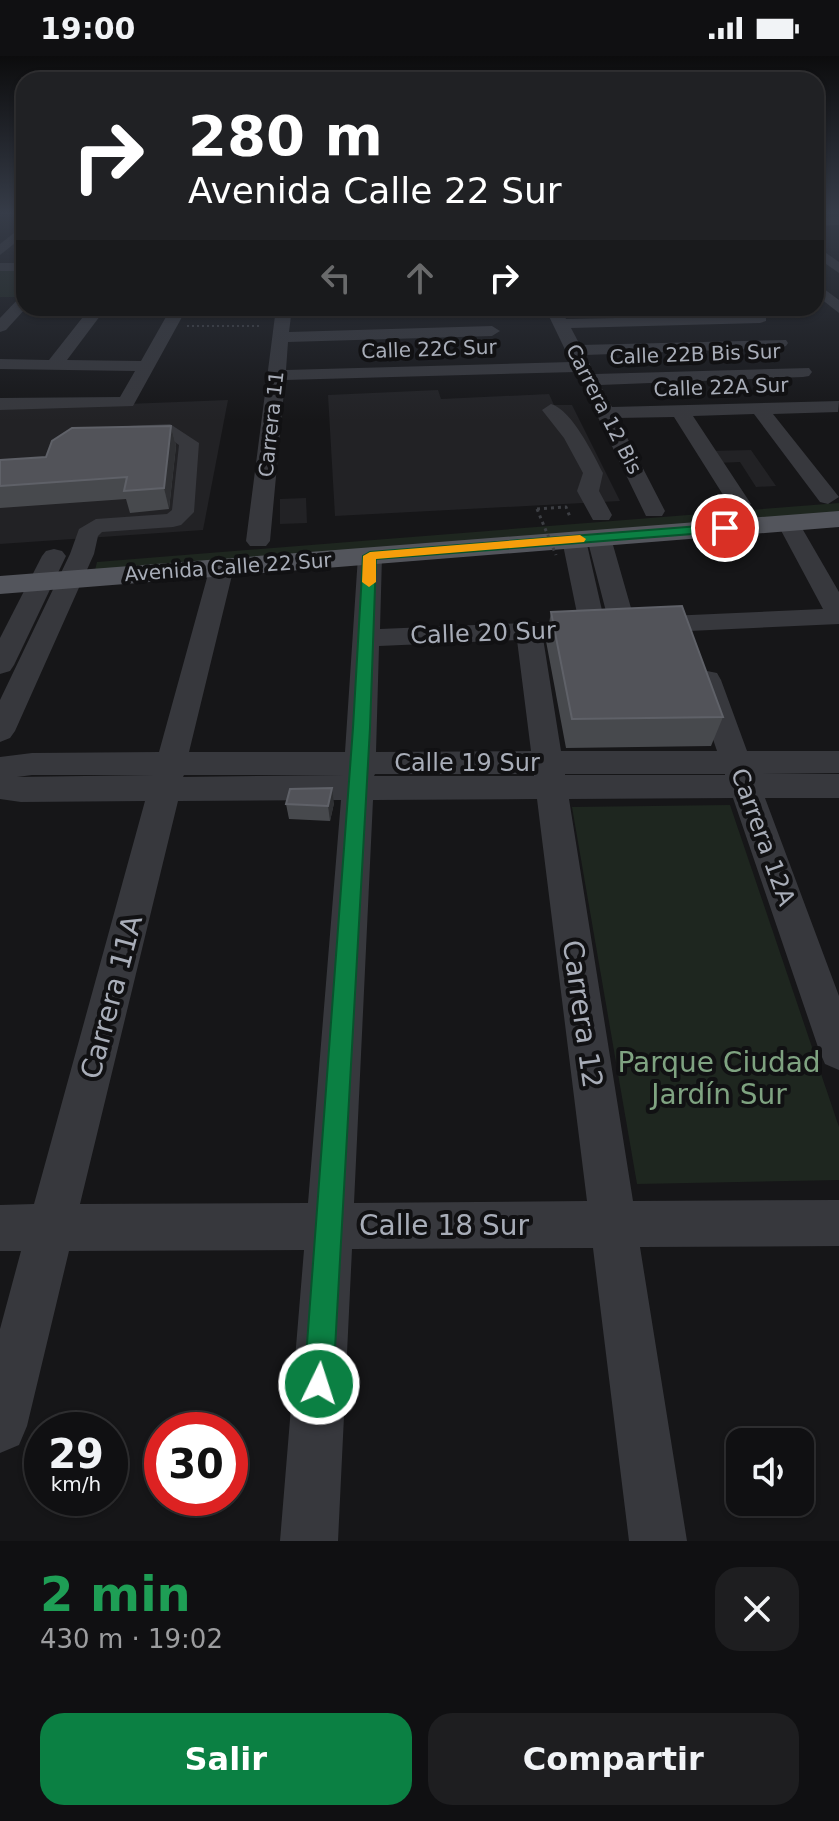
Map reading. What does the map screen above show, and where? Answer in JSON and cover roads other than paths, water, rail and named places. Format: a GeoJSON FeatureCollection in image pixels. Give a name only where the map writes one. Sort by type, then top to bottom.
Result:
{"type":"FeatureCollection","features":[{"type":"Feature","properties":{"kind":"main road","name":"Avenida Calle 22 Sur"},"geometry":{"type":"LineString","coordinates":[[0,560],[62,568],[222,567],[370,556],[578,529],[654,511],[740,504],[835,504]]}},
{"type":"Feature","properties":{"kind":"main road","name":"Avenida Calle 22 Sur"},"geometry":{"type":"LineString","coordinates":[[0,585],[62,568],[258,541],[788,523],[835,504]]}},
{"type":"Feature","properties":{"kind":"street"},"geometry":{"type":"LineString","coordinates":[[0,327],[16,310]]}},
{"type":"Feature","properties":{"kind":"street"},"geometry":{"type":"LineString","coordinates":[[54,365],[92,316]]}},
{"type":"Feature","properties":{"kind":"street"},"geometry":{"type":"LineString","coordinates":[[0,404],[126,402],[175,316]]}},
{"type":"Feature","properties":{"kind":"street"},"geometry":{"type":"LineString","coordinates":[[282,324],[498,350],[487,316]]}},
{"type":"Feature","properties":{"kind":"street","name":"Carrera 12 Bis"},"geometry":{"type":"LineString","coordinates":[[557,316],[654,511]]}},
{"type":"Feature","properties":{"kind":"street"},"geometry":{"type":"LineString","coordinates":[[758,316],[820,382],[838,407]]}},
{"type":"Feature","properties":{"kind":"street","name":"Carrera 11"},"geometry":{"type":"LineString","coordinates":[[258,541],[282,324]]}},
{"type":"Feature","properties":{"kind":"street"},"geometry":{"type":"LineString","coordinates":[[581,365],[780,343]]}},
{"type":"Feature","properties":{"kind":"street","name":"Calle 22C Sur"},"geometry":{"type":"LineString","coordinates":[[277,375],[498,350],[581,365]]}},
{"type":"Feature","properties":{"kind":"street"},"geometry":{"type":"LineString","coordinates":[[0,364],[146,366]]}},
{"type":"Feature","properties":{"kind":"street","name":"Calle 22B Bis Sur"},"geometry":{"type":"LineString","coordinates":[[581,365],[820,382]]}},
{"type":"Feature","properties":{"kind":"street","name":"Calle 22A Sur"},"geometry":{"type":"LineString","coordinates":[[605,413],[838,407]]}},
{"type":"Feature","properties":{"kind":"street"},"geometry":{"type":"LineString","coordinates":[[759,408],[835,504]]}},
{"type":"Feature","properties":{"kind":"street"},"geometry":{"type":"LineString","coordinates":[[551,410],[573,436],[593,473],[578,529],[593,628]]}},
{"type":"Feature","properties":{"kind":"street"},"geometry":{"type":"LineString","coordinates":[[680,411],[740,504]]}},
{"type":"Feature","properties":{"kind":"street"},"geometry":{"type":"LineString","coordinates":[[0,665],[62,568],[96,526],[173,520],[183,512],[189,443],[170,430],[110,433]]}},
{"type":"Feature","properties":{"kind":"street"},"geometry":{"type":"LineString","coordinates":[[788,523],[839,615]]}},
{"type":"Feature","properties":{"kind":"street"},"geometry":{"type":"LineString","coordinates":[[578,529],[623,627]]}},
{"type":"Feature","properties":{"kind":"street"},"geometry":{"type":"LineString","coordinates":[[309,1541],[370,556]]}},
{"type":"Feature","properties":{"kind":"street","name":"Carrera 11A"},"geometry":{"type":"LineString","coordinates":[[0,1426],[222,567]]}},
{"type":"Feature","properties":{"kind":"street"},"geometry":{"type":"LineString","coordinates":[[0,731],[62,568]]}},
{"type":"Feature","properties":{"kind":"street","name":"Calle 20 Sur"},"geometry":{"type":"LineString","coordinates":[[366,638],[839,615]]}},
{"type":"Feature","properties":{"kind":"street","name":"Carrera 12A"},"geometry":{"type":"LineString","coordinates":[[686,624],[839,1050]]}},
{"type":"Feature","properties":{"kind":"street","name":"Carrera 12"},"geometry":{"type":"LineString","coordinates":[[529,631],[658,1541]]}},
{"type":"Feature","properties":{"kind":"street","name":"Calle 19 Sur"},"geometry":{"type":"LineString","coordinates":[[0,787],[21,790],[168,777],[740,774],[839,762]]}},
{"type":"Feature","properties":{"kind":"street","name":"Calle 19 Sur"},"geometry":{"type":"LineString","coordinates":[[0,768],[32,764],[168,777]]}},
{"type":"Feature","properties":{"kind":"street","name":"Calle 19 Sur"},"geometry":{"type":"LineString","coordinates":[[740,774],[839,786]]}},
{"type":"Feature","properties":{"kind":"street","name":"Calle 18 Sur"},"geometry":{"type":"LineString","coordinates":[[0,1228],[839,1223]]}},
{"type":"Feature","properties":{"kind":"park label","name":"Parque Ciudad Jardín Sur"},"geometry":{"type":"Point","coordinates":[719,1078]}}]}
